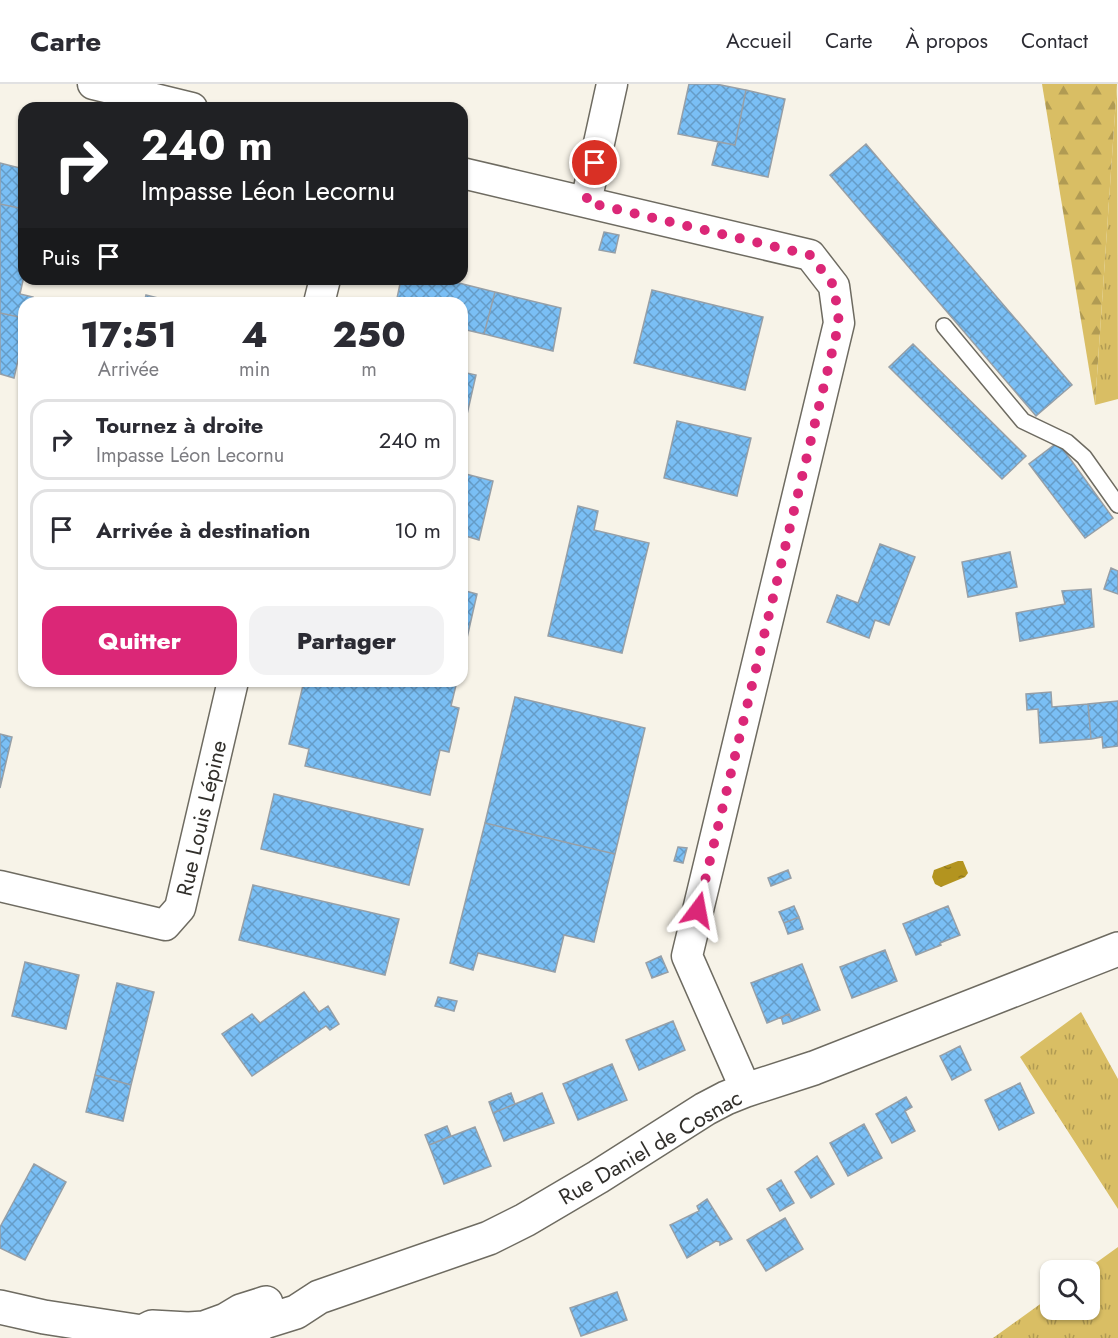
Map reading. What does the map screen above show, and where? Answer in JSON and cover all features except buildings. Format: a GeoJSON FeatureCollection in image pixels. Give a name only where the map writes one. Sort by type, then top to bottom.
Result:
{"type":"FeatureCollection","features":[{"type":"Feature","properties":{"kind":"street"},"geometry":{"type":"LineString","coordinates":[[93,84],[167,102]]}},
{"type":"Feature","properties":{"kind":"street"},"geometry":{"type":"LineString","coordinates":[[586,202],[612,84]]}},
{"type":"Feature","properties":{"kind":"street"},"geometry":{"type":"LineString","coordinates":[[468,174],[810,255],[834,286],[839,323],[687,956],[746,1090]]}},
{"type":"Feature","properties":{"kind":"street","name":"Rue Louis Lépine"},"geometry":{"type":"LineString","coordinates":[[0,886],[165,925],[180,908],[232,687]]}},
{"type":"Feature","properties":{"kind":"street","name":"Rue Daniel de Cosnac"},"geometry":{"type":"LineString","coordinates":[[218,1334],[241,1311],[289,1297],[319,1297],[489,1238],[525,1220],[598,1177],[726,1098],[814,1068],[1118,949]]}},
{"type":"Feature","properties":{"kind":"street"},"geometry":{"type":"LineString","coordinates":[[0,1307],[145,1335],[152,1327],[218,1334]]}},
{"type":"Feature","properties":{"kind":"lane"},"geometry":{"type":"LineString","coordinates":[[944,326],[1023,421],[1066,442],[1075,449],[1084,457],[1118,505]]}},
{"type":"Feature","properties":{"kind":"green space"},"geometry":{"type":"Polygon","coordinates":[[[1042,84],[1117,84],[1095,405],[1042,84]]]}},
{"type":"Feature","properties":{"kind":"green space"},"geometry":{"type":"Polygon","coordinates":[[[1117,84],[1118,399],[1095,405],[1117,84]]]}},
{"type":"Feature","properties":{"kind":"green space"},"geometry":{"type":"Polygon","coordinates":[[[1081,1012],[1118,1079],[1118,1209],[1020,1057],[1081,1012]]]}},
{"type":"Feature","properties":{"kind":"green space"},"geometry":{"type":"Polygon","coordinates":[[[1118,1247],[1118,1338],[993,1338],[1040,1304],[1040,1320],[1100,1320],[1100,1260],[1118,1247]]]}},
{"type":"Feature","properties":{"kind":"water"},"geometry":{"type":"Polygon","coordinates":[[[963,861],[968,873],[965,877],[941,887],[935,884],[932,877],[934,870],[963,861]]]}},
{"type":"Feature","properties":{"kind":"route"},"geometry":{"type":"LineString","coordinates":[[595,163],[586,202],[810,255],[834,286],[839,323],[698,910]]}}]}
